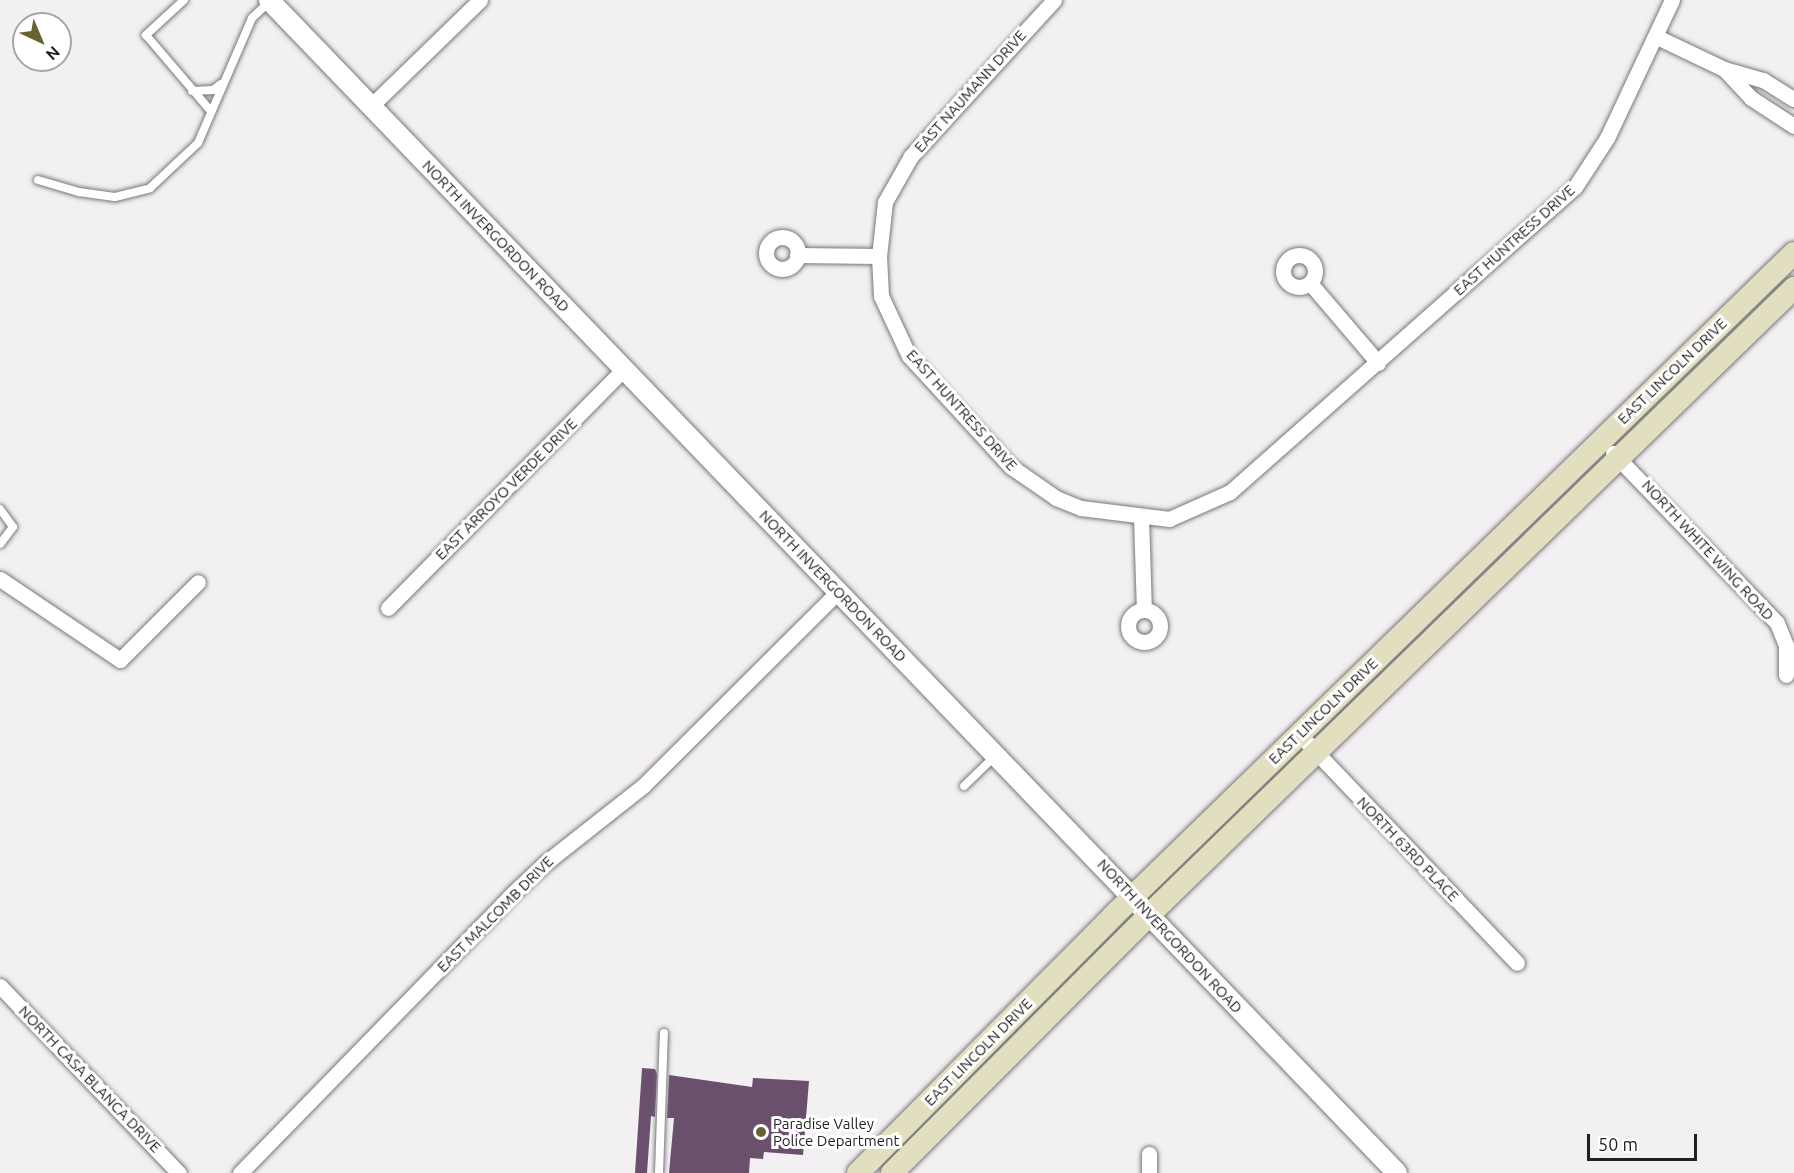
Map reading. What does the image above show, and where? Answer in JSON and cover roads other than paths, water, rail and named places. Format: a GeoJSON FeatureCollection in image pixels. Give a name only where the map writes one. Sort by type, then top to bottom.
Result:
{"type":"FeatureCollection","features":[{"type":"Feature","properties":{"kind":"main road","name":"EAST LINCOLN DRIVE"},"geometry":{"type":"LineString","coordinates":[[858,1173],[1133,897],[1794,253]]}},
{"type":"Feature","properties":{"kind":"main road","name":"EAST LINCOLN DRIVE"},"geometry":{"type":"LineString","coordinates":[[892,1173],[1149,915],[1794,288]]}},
{"type":"Feature","properties":{"kind":"main road"},"geometry":{"type":"LineString","coordinates":[[951,1079],[969,1095]]}},
{"type":"Feature","properties":{"kind":"street"},"geometry":{"type":"LineString","coordinates":[[371,106],[480,0]]}},
{"type":"Feature","properties":{"kind":"street","name":"EAST NAUMANN DRIVE"},"geometry":{"type":"LineString","coordinates":[[879,256],[885,202],[911,156],[1053,0]]}},
{"type":"Feature","properties":{"kind":"street","name":"EAST HUNTRESS DRIVE"},"geometry":{"type":"LineString","coordinates":[[879,256],[881,296],[909,356],[1010,466],[1056,498],[1081,508],[1169,519],[1230,492],[1575,187],[1607,138],[1657,37],[1672,0]]}},
{"type":"Feature","properties":{"kind":"street","name":"NORTH INVERGORDON ROAD"},"geometry":{"type":"LineString","coordinates":[[269,1],[997,754],[1397,1173]]}},
{"type":"Feature","properties":{"kind":"street"},"geometry":{"type":"LineString","coordinates":[[1657,37],[1724,69],[1763,80],[1794,99]]}},
{"type":"Feature","properties":{"kind":"street"},"geometry":{"type":"LineString","coordinates":[[1724,69],[1751,98],[1794,126]]}},
{"type":"Feature","properties":{"kind":"street"},"geometry":{"type":"LineString","coordinates":[[797,255],[879,256]]}},
{"type":"Feature","properties":{"kind":"street"},"geometry":{"type":"LineString","coordinates":[[1310,283],[1378,363]]}},
{"type":"Feature","properties":{"kind":"street","name":"EAST ARROYO VERDE DRIVE"},"geometry":{"type":"LineString","coordinates":[[388,608],[624,369]]}},
{"type":"Feature","properties":{"kind":"street","name":"NORTH WHITE WING ROAD"},"geometry":{"type":"LineString","coordinates":[[1600,440],[1776,623],[1786,645],[1786,675]]}},
{"type":"Feature","properties":{"kind":"street"},"geometry":{"type":"LineString","coordinates":[[1141,517],[1144,610]]}},
{"type":"Feature","properties":{"kind":"street"},"geometry":{"type":"LineString","coordinates":[[0,579],[120,660],[198,582]]}},
{"type":"Feature","properties":{"kind":"street","name":"EAST MALCOMB DRIVE"},"geometry":{"type":"LineString","coordinates":[[240,1173],[511,895],[544,864],[644,785],[838,592]]}},
{"type":"Feature","properties":{"kind":"street","name":"NORTH 63RD PLACE"},"geometry":{"type":"LineString","coordinates":[[1299,734],[1517,963]]}},
{"type":"Feature","properties":{"kind":"street","name":"NORTH CASA BLANCA DRIVE"},"geometry":{"type":"LineString","coordinates":[[0,986],[179,1173]]}},
{"type":"Feature","properties":{"kind":"street"},"geometry":{"type":"LineString","coordinates":[[1149,1154],[1149,1173]]}},
{"type":"Feature","properties":{"kind":"lane"},"geometry":{"type":"LineString","coordinates":[[184,0],[146,35],[211,111]]}},
{"type":"Feature","properties":{"kind":"lane"},"geometry":{"type":"LineString","coordinates":[[38,180],[96,195],[139,193],[190,153],[252,18],[269,1]]}},
{"type":"Feature","properties":{"kind":"lane"},"geometry":{"type":"LineString","coordinates":[[192,91],[213,90],[223,83]]}},
{"type":"Feature","properties":{"kind":"lane"},"geometry":{"type":"LineString","coordinates":[[0,509],[13,526],[0,544]]}},
{"type":"Feature","properties":{"kind":"lane"},"geometry":{"type":"LineString","coordinates":[[964,786],[997,754]]}},
{"type":"Feature","properties":{"kind":"lane"},"geometry":{"type":"LineString","coordinates":[[659,1173],[664,1033]]}},
{"type":"Feature","properties":{"kind":"place","name":"Paradise Valley Police Department"},"geometry":{"type":"Point","coordinates":[761,1132]}}]}
